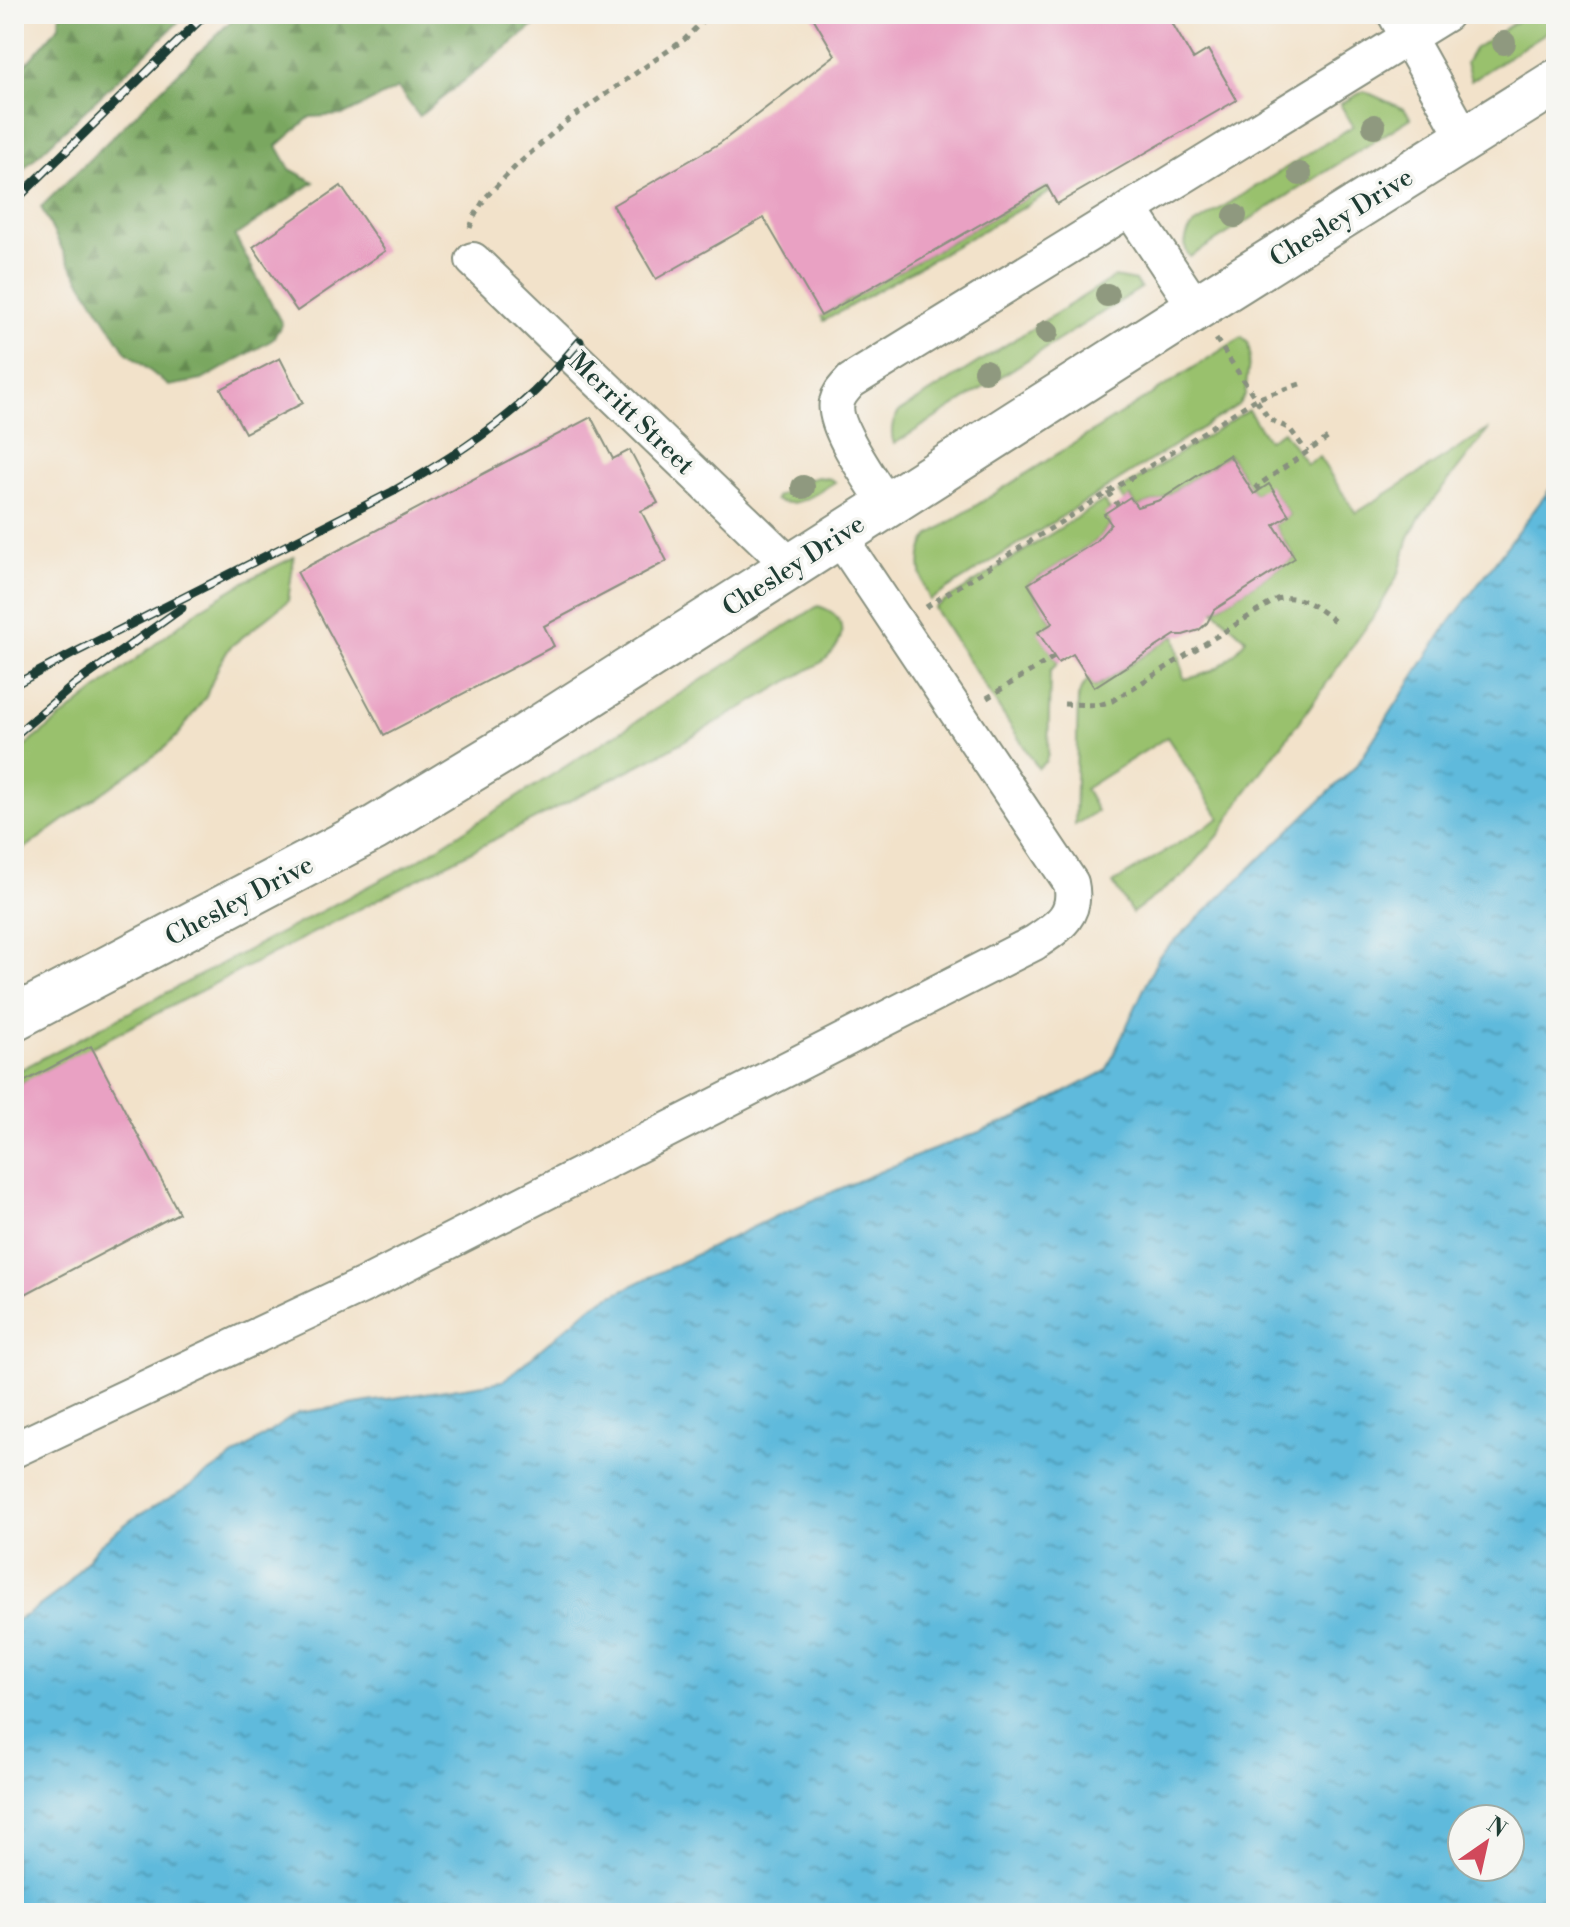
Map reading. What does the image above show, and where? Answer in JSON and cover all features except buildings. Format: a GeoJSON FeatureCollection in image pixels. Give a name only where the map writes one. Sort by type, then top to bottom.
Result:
{"type":"FeatureCollection","features":[{"type":"Feature","properties":{"kind":"main road","name":"Chesley Drive"},"geometry":{"type":"LineString","coordinates":[[14,1018],[375,828],[517,742],[1556,82]]}},
{"type":"Feature","properties":{"kind":"lane"},"geometry":{"type":"LineString","coordinates":[[887,505],[842,431],[837,416],[836,404],[851,381],[1130,209],[1401,26],[1446,14]]}},
{"type":"Feature","properties":{"kind":"lane"},"geometry":{"type":"LineString","coordinates":[[1401,26],[1465,139]]}},
{"type":"Feature","properties":{"kind":"lane"},"geometry":{"type":"LineString","coordinates":[[1130,209],[1196,308]]}},
{"type":"Feature","properties":{"kind":"lane","name":"Merritt Street"},"geometry":{"type":"LineString","coordinates":[[473,260],[791,566]]}},
{"type":"Feature","properties":{"kind":"lane"},"geometry":{"type":"LineString","coordinates":[[14,1450],[364,1285],[1052,931],[1070,909],[1074,896],[1071,883],[839,536]]}},
{"type":"Feature","properties":{"kind":"path"},"geometry":{"type":"LineString","coordinates":[[473,260],[469,231],[485,198],[564,123],[685,39],[709,14]]}},
{"type":"Feature","properties":{"kind":"path"},"geometry":{"type":"LineString","coordinates":[[1196,308],[1269,419],[1290,429],[1307,452]]}},
{"type":"Feature","properties":{"kind":"path"},"geometry":{"type":"LineString","coordinates":[[898,625],[1256,399],[1300,384]]}},
{"type":"Feature","properties":{"kind":"path"},"geometry":{"type":"LineString","coordinates":[[1260,490],[1257,486],[1332,435]]}},
{"type":"Feature","properties":{"kind":"path"},"geometry":{"type":"LineString","coordinates":[[1108,492],[1118,505]]}},
{"type":"Feature","properties":{"kind":"path"},"geometry":{"type":"LineString","coordinates":[[1064,704],[1099,705],[1112,701],[1277,599],[1299,599],[1315,606],[1337,623]]}},
{"type":"Feature","properties":{"kind":"path"},"geometry":{"type":"LineString","coordinates":[[959,715],[1054,657]]}},
{"type":"Feature","properties":{"kind":"green space"},"geometry":{"type":"Polygon","coordinates":[[[60,14],[187,14],[14,178],[14,78],[59,26],[60,14]]]}},
{"type":"Feature","properties":{"kind":"green space"},"geometry":{"type":"Polygon","coordinates":[[[238,14],[570,14],[548,15],[419,116],[398,88],[344,115],[310,117],[277,146],[290,169],[314,182],[235,236],[282,324],[272,340],[202,380],[169,386],[126,352],[68,261],[41,207],[238,14]]]}},
{"type":"Feature","properties":{"kind":"green space"},"geometry":{"type":"Polygon","coordinates":[[[1528,14],[1556,14],[1556,26],[1471,81],[1466,63],[1474,49],[1528,14]]]}},
{"type":"Feature","properties":{"kind":"green space"},"geometry":{"type":"Polygon","coordinates":[[[1364,91],[1404,109],[1411,118],[1190,257],[1186,241],[1194,225],[1353,126],[1340,104],[1364,91]]]}},
{"type":"Feature","properties":{"kind":"green space"},"geometry":{"type":"Polygon","coordinates":[[[1047,186],[1050,192],[824,321],[821,316],[1047,186]]]}},
{"type":"Feature","properties":{"kind":"green space"},"geometry":{"type":"Polygon","coordinates":[[[1114,277],[1135,281],[1141,288],[894,444],[892,427],[899,412],[1114,277]]]}},
{"type":"Feature","properties":{"kind":"green space"},"geometry":{"type":"Polygon","coordinates":[[[1242,337],[1248,343],[1250,354],[1245,395],[1238,405],[930,600],[920,566],[922,549],[931,534],[1242,337]]]}},
{"type":"Feature","properties":{"kind":"green space"},"geometry":{"type":"Polygon","coordinates":[[[1248,410],[1268,440],[1283,431],[1307,464],[1319,457],[1356,513],[1489,429],[1420,517],[1409,537],[1399,573],[1378,610],[1243,796],[1219,835],[1185,874],[1132,913],[1113,883],[1220,818],[1167,737],[1085,789],[1097,811],[1075,825],[1078,698],[1081,689],[1089,678],[1095,687],[1175,635],[1184,679],[1220,666],[1246,639],[1214,610],[1295,558],[1274,525],[1289,515],[1269,485],[1254,494],[1229,455],[1160,500],[1137,507],[1131,497],[1124,501],[1118,492],[1248,410]]]}},
{"type":"Feature","properties":{"kind":"green space"},"geometry":{"type":"Polygon","coordinates":[[[818,477],[835,482],[799,502],[775,500],[803,481],[818,477]]]}},
{"type":"Feature","properties":{"kind":"green space"},"geometry":{"type":"Polygon","coordinates":[[[1103,501],[1110,510],[1105,514],[1111,524],[1095,542],[1028,584],[1053,623],[1039,632],[1058,663],[1050,671],[1048,754],[1046,761],[1038,768],[934,608],[1103,501]]]}},
{"type":"Feature","properties":{"kind":"green space"},"geometry":{"type":"Polygon","coordinates":[[[294,557],[288,601],[230,647],[206,696],[177,736],[14,856],[14,755],[201,608],[294,557]]]}},
{"type":"Feature","properties":{"kind":"green space"},"geometry":{"type":"Polygon","coordinates":[[[818,606],[836,616],[841,631],[836,647],[822,662],[668,750],[14,1087],[14,1073],[415,862],[818,606]]]}},
{"type":"Feature","properties":{"kind":"water"},"geometry":{"type":"Polygon","coordinates":[[[1556,481],[1556,1913],[14,1913],[14,1621],[65,1587],[99,1545],[132,1519],[185,1489],[298,1413],[503,1381],[594,1304],[776,1216],[1018,1117],[1106,1071],[1159,956],[1356,766],[1446,627],[1556,481]]]}},
{"type":"Feature","properties":{"kind":"railway"},"geometry":{"type":"LineString","coordinates":[[14,202],[206,14]]}},
{"type":"Feature","properties":{"kind":"railway"},"geometry":{"type":"LineString","coordinates":[[14,685],[430,470],[518,407],[580,341]]}},
{"type":"Feature","properties":{"kind":"railway"},"geometry":{"type":"LineString","coordinates":[[14,736],[74,685],[182,608]]}}]}
